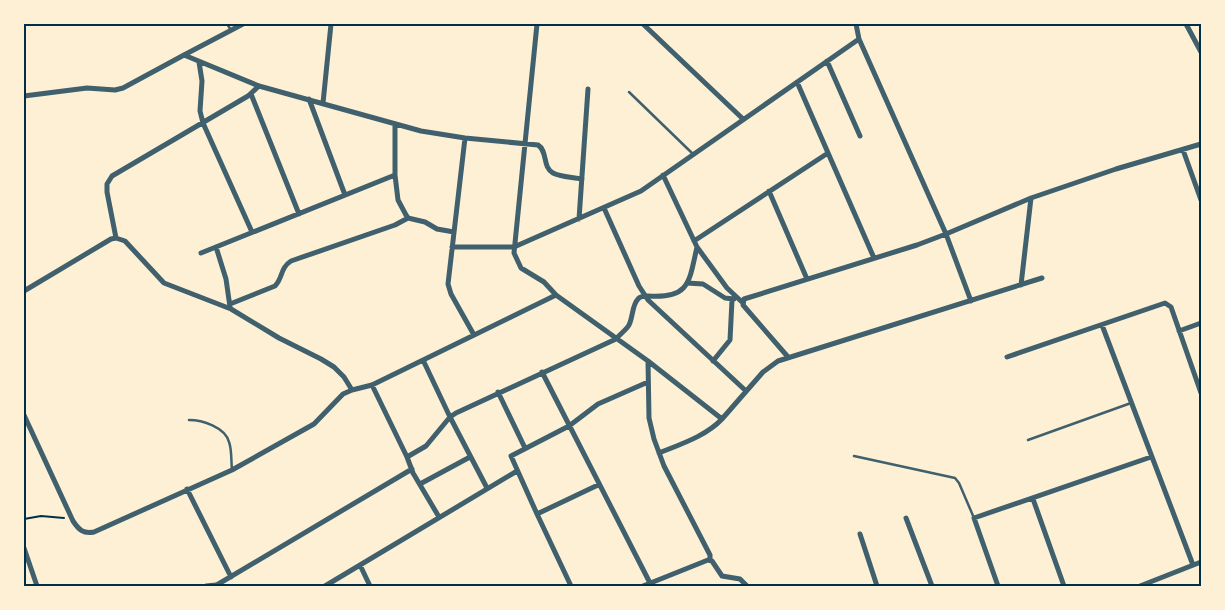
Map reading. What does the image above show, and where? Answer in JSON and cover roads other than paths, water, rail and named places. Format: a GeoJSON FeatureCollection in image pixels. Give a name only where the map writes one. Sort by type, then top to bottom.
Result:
{"type":"FeatureCollection","features":[{"type":"Feature","properties":{"kind":"street"},"geometry":{"type":"LineString","coordinates":[[24,96],[87,88],[115,90],[123,88],[243,24]]}},
{"type":"Feature","properties":{"kind":"street"},"geometry":{"type":"LineString","coordinates":[[323,103],[331,24]]}},
{"type":"Feature","properties":{"kind":"street"},"geometry":{"type":"LineString","coordinates":[[537,24],[514,247],[515,259],[521,268],[544,282],[556,296],[616,338],[722,419]]}},
{"type":"Feature","properties":{"kind":"street"},"geometry":{"type":"LineString","coordinates":[[643,24],[744,119]]}},
{"type":"Feature","properties":{"kind":"street"},"geometry":{"type":"LineString","coordinates":[[856,24],[859,39],[946,234],[971,300]]}},
{"type":"Feature","properties":{"kind":"street"},"geometry":{"type":"LineString","coordinates":[[1186,24],[1201,52]]}},
{"type":"Feature","properties":{"kind":"street"},"geometry":{"type":"LineString","coordinates":[[452,247],[514,247],[641,191],[859,39]]}},
{"type":"Feature","properties":{"kind":"street"},"geometry":{"type":"LineString","coordinates":[[184,55],[260,86],[421,131],[464,138],[540,146],[543,150],[547,167],[553,173],[582,179]]}},
{"type":"Feature","properties":{"kind":"street"},"geometry":{"type":"LineString","coordinates":[[827,61],[860,136]]}},
{"type":"Feature","properties":{"kind":"street"},"geometry":{"type":"LineString","coordinates":[[199,62],[202,81],[200,111],[203,123],[252,232]]}},
{"type":"Feature","properties":{"kind":"street"},"geometry":{"type":"LineString","coordinates":[[797,82],[874,258]]}},
{"type":"Feature","properties":{"kind":"street"},"geometry":{"type":"LineString","coordinates":[[116,238],[107,192],[109,180],[112,176],[251,94],[260,86]]}},
{"type":"Feature","properties":{"kind":"street"},"geometry":{"type":"LineString","coordinates":[[579,219],[588,89]]}},
{"type":"Feature","properties":{"kind":"street"},"geometry":{"type":"LineString","coordinates":[[251,94],[299,214]]}},
{"type":"Feature","properties":{"kind":"street"},"geometry":{"type":"LineString","coordinates":[[309,99],[345,195]]}},
{"type":"Feature","properties":{"kind":"street"},"geometry":{"type":"LineString","coordinates":[[395,124],[395,175],[398,200],[408,218]]}},
{"type":"Feature","properties":{"kind":"street"},"geometry":{"type":"LineString","coordinates":[[464,138],[449,289],[474,335]]}},
{"type":"Feature","properties":{"kind":"street"},"geometry":{"type":"LineString","coordinates":[[687,283],[703,284],[725,298],[737,300],[946,234],[1031,198],[1116,169],[1201,144]]}},
{"type":"Feature","properties":{"kind":"street"},"geometry":{"type":"LineString","coordinates":[[1183,150],[1201,200]]}},
{"type":"Feature","properties":{"kind":"street"},"geometry":{"type":"LineString","coordinates":[[694,241],[828,153]]}},
{"type":"Feature","properties":{"kind":"street"},"geometry":{"type":"LineString","coordinates":[[201,253],[395,175]]}},
{"type":"Feature","properties":{"kind":"street"},"geometry":{"type":"LineString","coordinates":[[663,175],[697,247],[727,288],[788,357]]}},
{"type":"Feature","properties":{"kind":"street"},"geometry":{"type":"LineString","coordinates":[[769,191],[806,279]]}},
{"type":"Feature","properties":{"kind":"street"},"geometry":{"type":"LineString","coordinates":[[1021,285],[1031,198]]}},
{"type":"Feature","properties":{"kind":"street"},"geometry":{"type":"LineString","coordinates":[[604,208],[645,296],[654,307],[746,392]]}},
{"type":"Feature","properties":{"kind":"street"},"geometry":{"type":"LineString","coordinates":[[230,306],[274,286],[279,280],[282,268],[291,261],[395,225],[408,218],[425,222],[437,229],[454,232]]}},
{"type":"Feature","properties":{"kind":"street"},"geometry":{"type":"LineString","coordinates":[[24,291],[111,239],[116,238],[125,241],[164,283],[230,306],[334,367],[344,377],[352,390]]}},
{"type":"Feature","properties":{"kind":"street"},"geometry":{"type":"LineString","coordinates":[[216,247],[226,279],[230,306]]}},
{"type":"Feature","properties":{"kind":"street"},"geometry":{"type":"LineString","coordinates":[[407,457],[426,446],[450,418],[470,406],[616,338],[628,327],[638,298],[678,294],[687,283],[697,247]]}},
{"type":"Feature","properties":{"kind":"street"},"geometry":{"type":"LineString","coordinates":[[659,453],[716,425],[770,366],[788,357],[1042,278]]}},
{"type":"Feature","properties":{"kind":"street"},"geometry":{"type":"LineString","coordinates":[[24,415],[73,521],[82,532],[94,532],[232,470],[314,424],[338,399],[352,390],[372,385],[556,296]]}},
{"type":"Feature","properties":{"kind":"street"},"geometry":{"type":"LineString","coordinates":[[713,361],[730,340],[737,300]]}},
{"type":"Feature","properties":{"kind":"street"},"geometry":{"type":"LineString","coordinates":[[1008,357],[1165,302],[1171,307],[1201,393]]}},
{"type":"Feature","properties":{"kind":"street"},"geometry":{"type":"LineString","coordinates":[[1179,331],[1201,323]]}},
{"type":"Feature","properties":{"kind":"street"},"geometry":{"type":"LineString","coordinates":[[1102,325],[1193,565]]}},
{"type":"Feature","properties":{"kind":"street"},"geometry":{"type":"LineString","coordinates":[[423,360],[450,418],[487,488]]}},
{"type":"Feature","properties":{"kind":"street"},"geometry":{"type":"LineString","coordinates":[[648,362],[649,418],[664,466],[710,555],[710,560],[722,576],[740,579],[747,586]]}},
{"type":"Feature","properties":{"kind":"street"},"geometry":{"type":"LineString","coordinates":[[542,372],[598,485],[650,583]]}},
{"type":"Feature","properties":{"kind":"street"},"geometry":{"type":"LineString","coordinates":[[571,586],[511,456],[569,426],[598,404],[648,382]]}},
{"type":"Feature","properties":{"kind":"street"},"geometry":{"type":"LineString","coordinates":[[372,385],[412,469],[439,517]]}},
{"type":"Feature","properties":{"kind":"street"},"geometry":{"type":"LineString","coordinates":[[498,392],[525,448]]}},
{"type":"Feature","properties":{"kind":"street"},"geometry":{"type":"LineString","coordinates":[[420,484],[470,456]]}},
{"type":"Feature","properties":{"kind":"street"},"geometry":{"type":"LineString","coordinates":[[998,586],[974,518],[1151,457]]}},
{"type":"Feature","properties":{"kind":"street"},"geometry":{"type":"LineString","coordinates":[[206,586],[215,586],[231,577],[412,469]]}},
{"type":"Feature","properties":{"kind":"street"},"geometry":{"type":"LineString","coordinates":[[325,586],[517,471]]}},
{"type":"Feature","properties":{"kind":"street"},"geometry":{"type":"LineString","coordinates":[[537,514],[598,485]]}},
{"type":"Feature","properties":{"kind":"street"},"geometry":{"type":"LineString","coordinates":[[187,489],[231,577]]}},
{"type":"Feature","properties":{"kind":"street"},"geometry":{"type":"LineString","coordinates":[[1033,499],[1064,586]]}},
{"type":"Feature","properties":{"kind":"street"},"geometry":{"type":"LineString","coordinates":[[906,518],[932,586]]}},
{"type":"Feature","properties":{"kind":"street"},"geometry":{"type":"LineString","coordinates":[[860,534],[877,586]]}},
{"type":"Feature","properties":{"kind":"street"},"geometry":{"type":"LineString","coordinates":[[24,548],[37,586]]}},
{"type":"Feature","properties":{"kind":"street"},"geometry":{"type":"LineString","coordinates":[[643,586],[710,560]]}},
{"type":"Feature","properties":{"kind":"street"},"geometry":{"type":"LineString","coordinates":[[1140,586],[1201,562]]}},
{"type":"Feature","properties":{"kind":"street"},"geometry":{"type":"LineString","coordinates":[[360,565],[370,586]]}},
{"type":"Feature","properties":{"kind":"street"},"geometry":{"type":"LineString","coordinates":[[1156,580],[1159,586]]}},
{"type":"Feature","properties":{"kind":"lane"},"geometry":{"type":"LineString","coordinates":[[227,24],[231,30]]}},
{"type":"Feature","properties":{"kind":"lane"},"geometry":{"type":"LineString","coordinates":[[629,92],[693,154]]}},
{"type":"Feature","properties":{"kind":"lane"},"geometry":{"type":"LineString","coordinates":[[1028,440],[1131,402]]}},
{"type":"Feature","properties":{"kind":"lane"},"geometry":{"type":"LineString","coordinates":[[189,420],[200,420],[210,424],[226,436],[229,442],[232,470]]}},
{"type":"Feature","properties":{"kind":"lane"},"geometry":{"type":"LineString","coordinates":[[854,456],[955,478],[974,518]]}}]}
